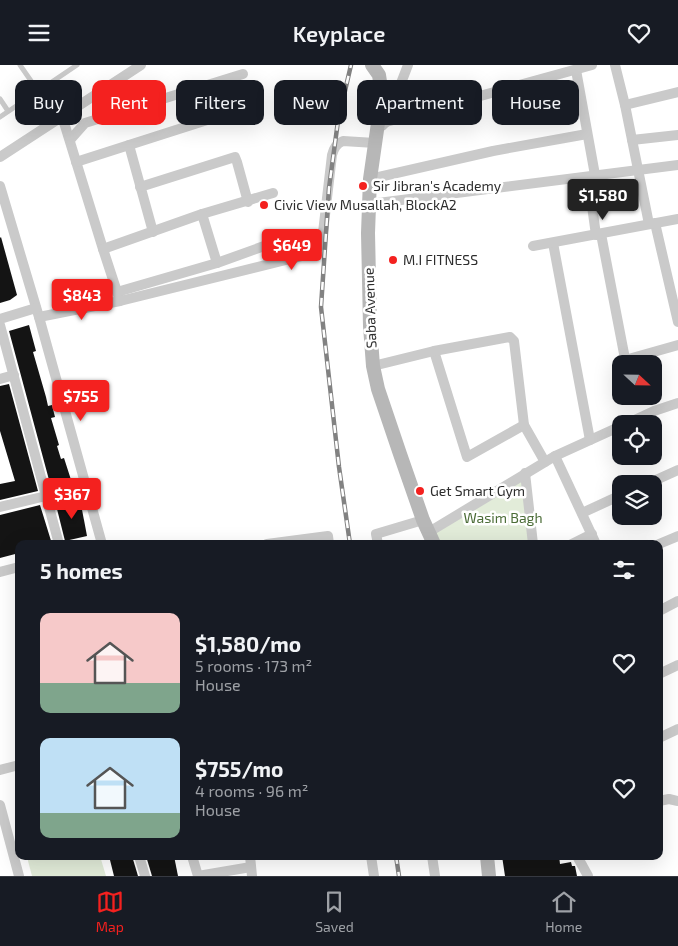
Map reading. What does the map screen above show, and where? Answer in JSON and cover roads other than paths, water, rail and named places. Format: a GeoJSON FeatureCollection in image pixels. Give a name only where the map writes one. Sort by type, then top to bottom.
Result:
{"type":"FeatureCollection","features":[{"type":"Feature","properties":{"kind":"main road","name":"Saba Avenue"},"geometry":{"type":"LineString","coordinates":[[372,65],[379,75],[382,95],[370,179],[369,280],[372,366],[378,389],[429,532]]}},
{"type":"Feature","properties":{"kind":"main road"},"geometry":{"type":"LineString","coordinates":[[487,860],[489,876]]}},
{"type":"Feature","properties":{"kind":"street"},"geometry":{"type":"LineString","coordinates":[[82,103],[141,65]]}},
{"type":"Feature","properties":{"kind":"street"},"geometry":{"type":"LineString","coordinates":[[402,80],[408,65]]}},
{"type":"Feature","properties":{"kind":"street"},"geometry":{"type":"LineString","coordinates":[[482,96],[592,65]]}},
{"type":"Feature","properties":{"kind":"street"},"geometry":{"type":"LineString","coordinates":[[615,65],[638,169],[678,322]]}},
{"type":"Feature","properties":{"kind":"street"},"geometry":{"type":"LineString","coordinates":[[576,70],[587,134],[599,235],[624,355]]}},
{"type":"Feature","properties":{"kind":"street"},"geometry":{"type":"LineString","coordinates":[[70,140],[85,123],[243,74]]}},
{"type":"Feature","properties":{"kind":"street"},"geometry":{"type":"LineString","coordinates":[[625,105],[678,92]]}},
{"type":"Feature","properties":{"kind":"street"},"geometry":{"type":"LineString","coordinates":[[0,157],[48,125]]}},
{"type":"Feature","properties":{"kind":"street"},"geometry":{"type":"LineString","coordinates":[[65,125],[118,296]]}},
{"type":"Feature","properties":{"kind":"street"},"geometry":{"type":"LineString","coordinates":[[76,162],[192,125]]}},
{"type":"Feature","properties":{"kind":"street"},"geometry":{"type":"LineString","coordinates":[[0,319],[118,296],[302,256],[315,251],[322,241],[334,148],[344,141],[375,138],[384,125]]}},
{"type":"Feature","properties":{"kind":"street"},"geometry":{"type":"LineString","coordinates":[[370,179],[493,151],[587,134]]}},
{"type":"Feature","properties":{"kind":"street"},"geometry":{"type":"LineString","coordinates":[[632,140],[678,135]]}},
{"type":"Feature","properties":{"kind":"street"},"geometry":{"type":"LineString","coordinates":[[129,145],[153,232]]}},
{"type":"Feature","properties":{"kind":"street"},"geometry":{"type":"LineString","coordinates":[[140,187],[235,157],[248,202]]}},
{"type":"Feature","properties":{"kind":"street"},"geometry":{"type":"LineString","coordinates":[[370,204],[678,165]]}},
{"type":"Feature","properties":{"kind":"street"},"geometry":{"type":"LineString","coordinates":[[0,186],[100,540]]}},
{"type":"Feature","properties":{"kind":"street"},"geometry":{"type":"LineString","coordinates":[[103,249],[202,214],[248,202],[273,193]]}},
{"type":"Feature","properties":{"kind":"street"},"geometry":{"type":"LineString","coordinates":[[202,214],[217,263]]}},
{"type":"Feature","properties":{"kind":"street"},"geometry":{"type":"LineString","coordinates":[[533,246],[678,219]]}},
{"type":"Feature","properties":{"kind":"street"},"geometry":{"type":"LineString","coordinates":[[118,296],[292,236]]}},
{"type":"Feature","properties":{"kind":"street"},"geometry":{"type":"LineString","coordinates":[[553,243],[590,440]]}},
{"type":"Feature","properties":{"kind":"street"},"geometry":{"type":"LineString","coordinates":[[0,325],[58,540]]}},
{"type":"Feature","properties":{"kind":"street"},"geometry":{"type":"LineString","coordinates":[[372,366],[434,351],[510,337],[514,341],[524,425],[545,462]]}},
{"type":"Feature","properties":{"kind":"street"},"geometry":{"type":"LineString","coordinates":[[647,355],[678,345]]}},
{"type":"Feature","properties":{"kind":"street"},"geometry":{"type":"LineString","coordinates":[[434,351],[467,457],[524,425]]}},
{"type":"Feature","properties":{"kind":"street"},"geometry":{"type":"LineString","coordinates":[[0,379],[14,375]]}},
{"type":"Feature","properties":{"kind":"street"},"geometry":{"type":"LineString","coordinates":[[645,415],[678,403]]}},
{"type":"Feature","properties":{"kind":"street"},"geometry":{"type":"LineString","coordinates":[[377,540],[376,534],[429,532],[555,456],[612,430]]}},
{"type":"Feature","properties":{"kind":"street"},"geometry":{"type":"LineString","coordinates":[[555,456],[594,539]]}},
{"type":"Feature","properties":{"kind":"street"},"geometry":{"type":"LineString","coordinates":[[662,477],[678,470]]}},
{"type":"Feature","properties":{"kind":"street"},"geometry":{"type":"LineString","coordinates":[[525,473],[532,540]]}},
{"type":"Feature","properties":{"kind":"street"},"geometry":{"type":"LineString","coordinates":[[0,507],[46,496]]}},
{"type":"Feature","properties":{"kind":"street"},"geometry":{"type":"LineString","coordinates":[[582,513],[612,499]]}},
{"type":"Feature","properties":{"kind":"street"},"geometry":{"type":"LineString","coordinates":[[298,540],[328,536],[328,540]]}},
{"type":"Feature","properties":{"kind":"street"},"geometry":{"type":"LineString","coordinates":[[663,543],[678,537]]}},
{"type":"Feature","properties":{"kind":"street"},"geometry":{"type":"LineString","coordinates":[[0,573],[15,568]]}},
{"type":"Feature","properties":{"kind":"street"},"geometry":{"type":"LineString","coordinates":[[663,609],[678,601]]}},
{"type":"Feature","properties":{"kind":"street"},"geometry":{"type":"LineString","coordinates":[[663,673],[678,665]]}},
{"type":"Feature","properties":{"kind":"street"},"geometry":{"type":"LineString","coordinates":[[663,736],[678,729]]}},
{"type":"Feature","properties":{"kind":"street"},"geometry":{"type":"LineString","coordinates":[[0,770],[15,766]]}},
{"type":"Feature","properties":{"kind":"street"},"geometry":{"type":"LineString","coordinates":[[663,800],[669,799],[678,801]]}},
{"type":"Feature","properties":{"kind":"street"},"geometry":{"type":"LineString","coordinates":[[0,805],[19,876]]}},
{"type":"Feature","properties":{"kind":"street"},"geometry":{"type":"LineString","coordinates":[[140,860],[145,876]]}},
{"type":"Feature","properties":{"kind":"street"},"geometry":{"type":"LineString","coordinates":[[193,860],[198,876],[251,866]]}},
{"type":"Feature","properties":{"kind":"street"},"geometry":{"type":"LineString","coordinates":[[372,860],[374,876]]}},
{"type":"Feature","properties":{"kind":"street"},"geometry":{"type":"LineString","coordinates":[[433,860],[435,876]]}},
{"type":"Feature","properties":{"kind":"street"},"geometry":{"type":"LineString","coordinates":[[579,860],[588,876]]}},
{"type":"Feature","properties":{"kind":"lane"},"geometry":{"type":"LineString","coordinates":[[20,65],[30,80]]}},
{"type":"Feature","properties":{"kind":"lane"},"geometry":{"type":"LineString","coordinates":[[64,65],[68,71]]}},
{"type":"Feature","properties":{"kind":"lane"},"geometry":{"type":"LineString","coordinates":[[54,80],[77,65]]}},
{"type":"Feature","properties":{"kind":"lane"},"geometry":{"type":"LineString","coordinates":[[0,99],[8,111]]}},
{"type":"Feature","properties":{"kind":"lane"},"geometry":{"type":"LineString","coordinates":[[0,117],[15,106]]}},
{"type":"Feature","properties":{"kind":"railway"},"geometry":{"type":"LineString","coordinates":[[349,540],[339,467],[321,307],[329,188],[338,121],[351,65]]}},
{"type":"Feature","properties":{"kind":"railway"},"geometry":{"type":"LineString","coordinates":[[397,860],[399,876]]}},
{"type":"Feature","properties":{"kind":"place","name":"Sir Jibran's Academy"},"geometry":{"type":"Point","coordinates":[363,186]}},
{"type":"Feature","properties":{"kind":"place","name":"Civic View Musallah, BlockA2"},"geometry":{"type":"Point","coordinates":[264,205]}},
{"type":"Feature","properties":{"kind":"place","name":"M.I FITNESS"},"geometry":{"type":"Point","coordinates":[393,260]}},
{"type":"Feature","properties":{"kind":"place","name":"Get Smart Gym"},"geometry":{"type":"Point","coordinates":[420,491]}},
{"type":"Feature","properties":{"kind":"park label","name":"Wasim Bagh"},"geometry":{"type":"Point","coordinates":[503,518]}}]}
